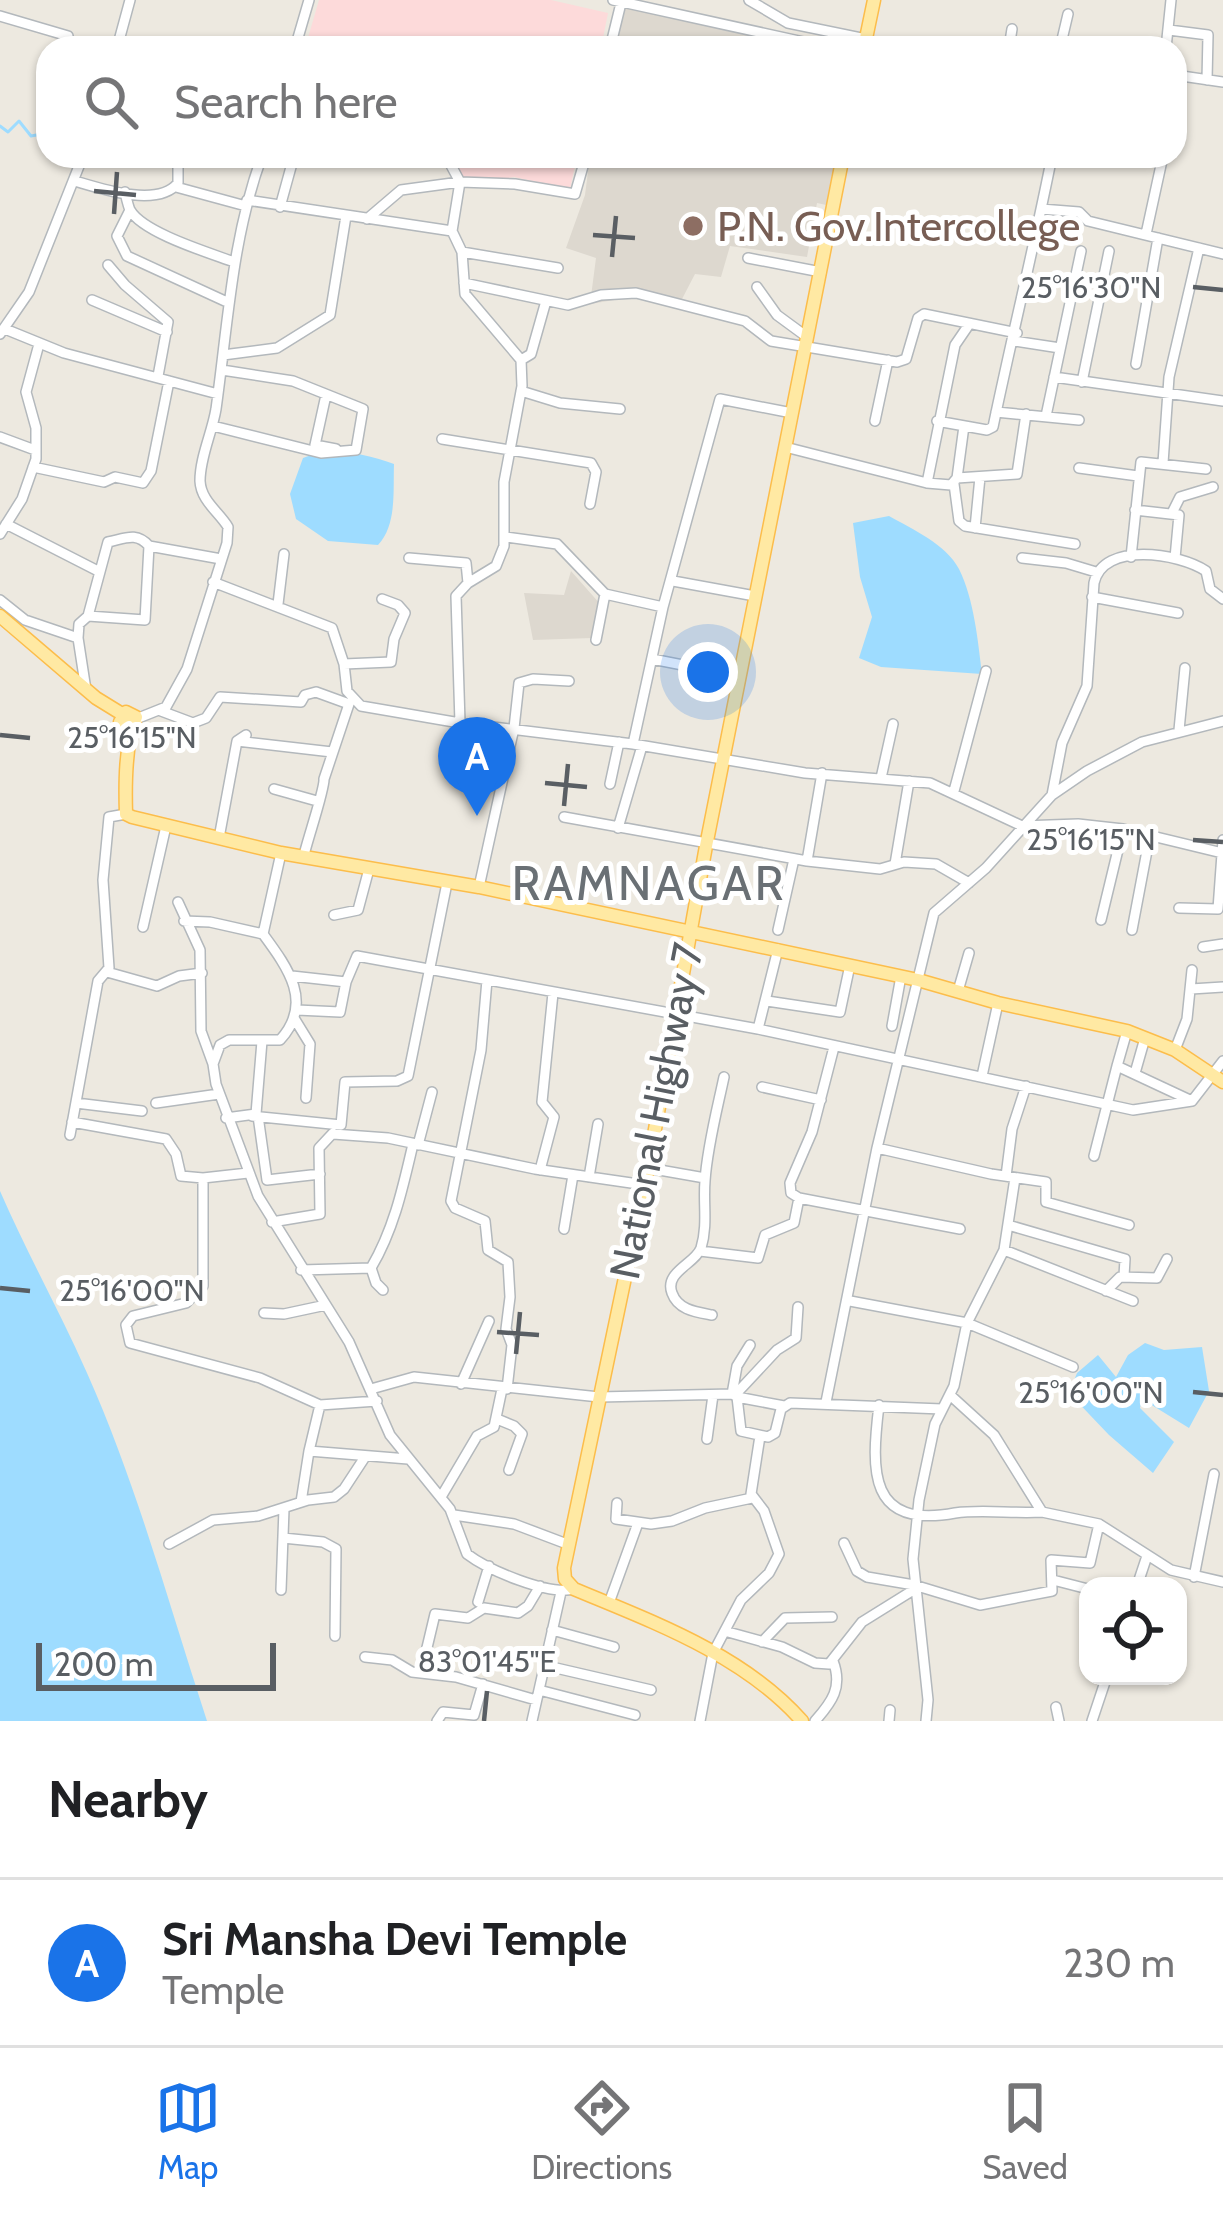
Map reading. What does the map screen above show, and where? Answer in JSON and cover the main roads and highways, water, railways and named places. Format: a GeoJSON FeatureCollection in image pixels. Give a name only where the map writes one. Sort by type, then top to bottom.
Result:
{"type":"FeatureCollection","features":[{"type":"Feature","properties":{"kind":"main road"},"geometry":{"type":"LineString","coordinates":[[867,36],[874,0]]}},
{"type":"Feature","properties":{"kind":"main road","name":"National Highway 7"},"geometry":{"type":"LineString","coordinates":[[802,1721],[713,1653],[609,1603],[568,1590],[564,1574],[645,1185],[722,761],[841,168]]}},
{"type":"Feature","properties":{"kind":"main road"},"geometry":{"type":"LineString","coordinates":[[0,616],[86,690],[129,720],[126,814],[281,853],[479,887],[918,980],[1127,1031],[1175,1050],[1217,1077]]}},
{"type":"Feature","properties":{"kind":"water"},"geometry":{"type":"Polygon","coordinates":[[[328,449],[394,464],[391,518],[378,545],[328,541],[296,519],[290,494],[303,458],[328,449]]]}},
{"type":"Feature","properties":{"kind":"water"},"geometry":{"type":"Polygon","coordinates":[[[889,516],[937,545],[959,569],[972,607],[982,674],[881,667],[859,658],[872,617],[860,577],[853,523],[889,516]]]}},
{"type":"Feature","properties":{"kind":"water"},"geometry":{"type":"Polygon","coordinates":[[[0,1191],[105,1415],[207,1721],[0,1721],[0,1191]]]}},
{"type":"Feature","properties":{"kind":"water"},"geometry":{"type":"Polygon","coordinates":[[[1145,1343],[1164,1350],[1202,1347],[1209,1391],[1189,1428],[1142,1399],[1140,1408],[1174,1442],[1153,1473],[1069,1393],[1077,1373],[1098,1355],[1116,1377],[1128,1355],[1145,1343]]]}},
{"type":"Feature","properties":{"kind":"waterway","name":"RAMNAGAR"},"geometry":{"type":"LineString","coordinates":[[0,126],[8,132],[19,121],[31,136],[36,135]]}},
{"type":"Feature","properties":{"kind":"place","name":"P.N. Gov.Intercollege"},"geometry":{"type":"Point","coordinates":[693,226]}},
{"type":"Feature","properties":{"kind":"place","name":"Sri Mansha Devi Temple"},"geometry":{"type":"Point","coordinates":[477,816]}},
{"type":"Feature","properties":{"kind":"district","name":"RAMNAGAR"},"geometry":{"type":"Point","coordinates":[649,883]}}]}
